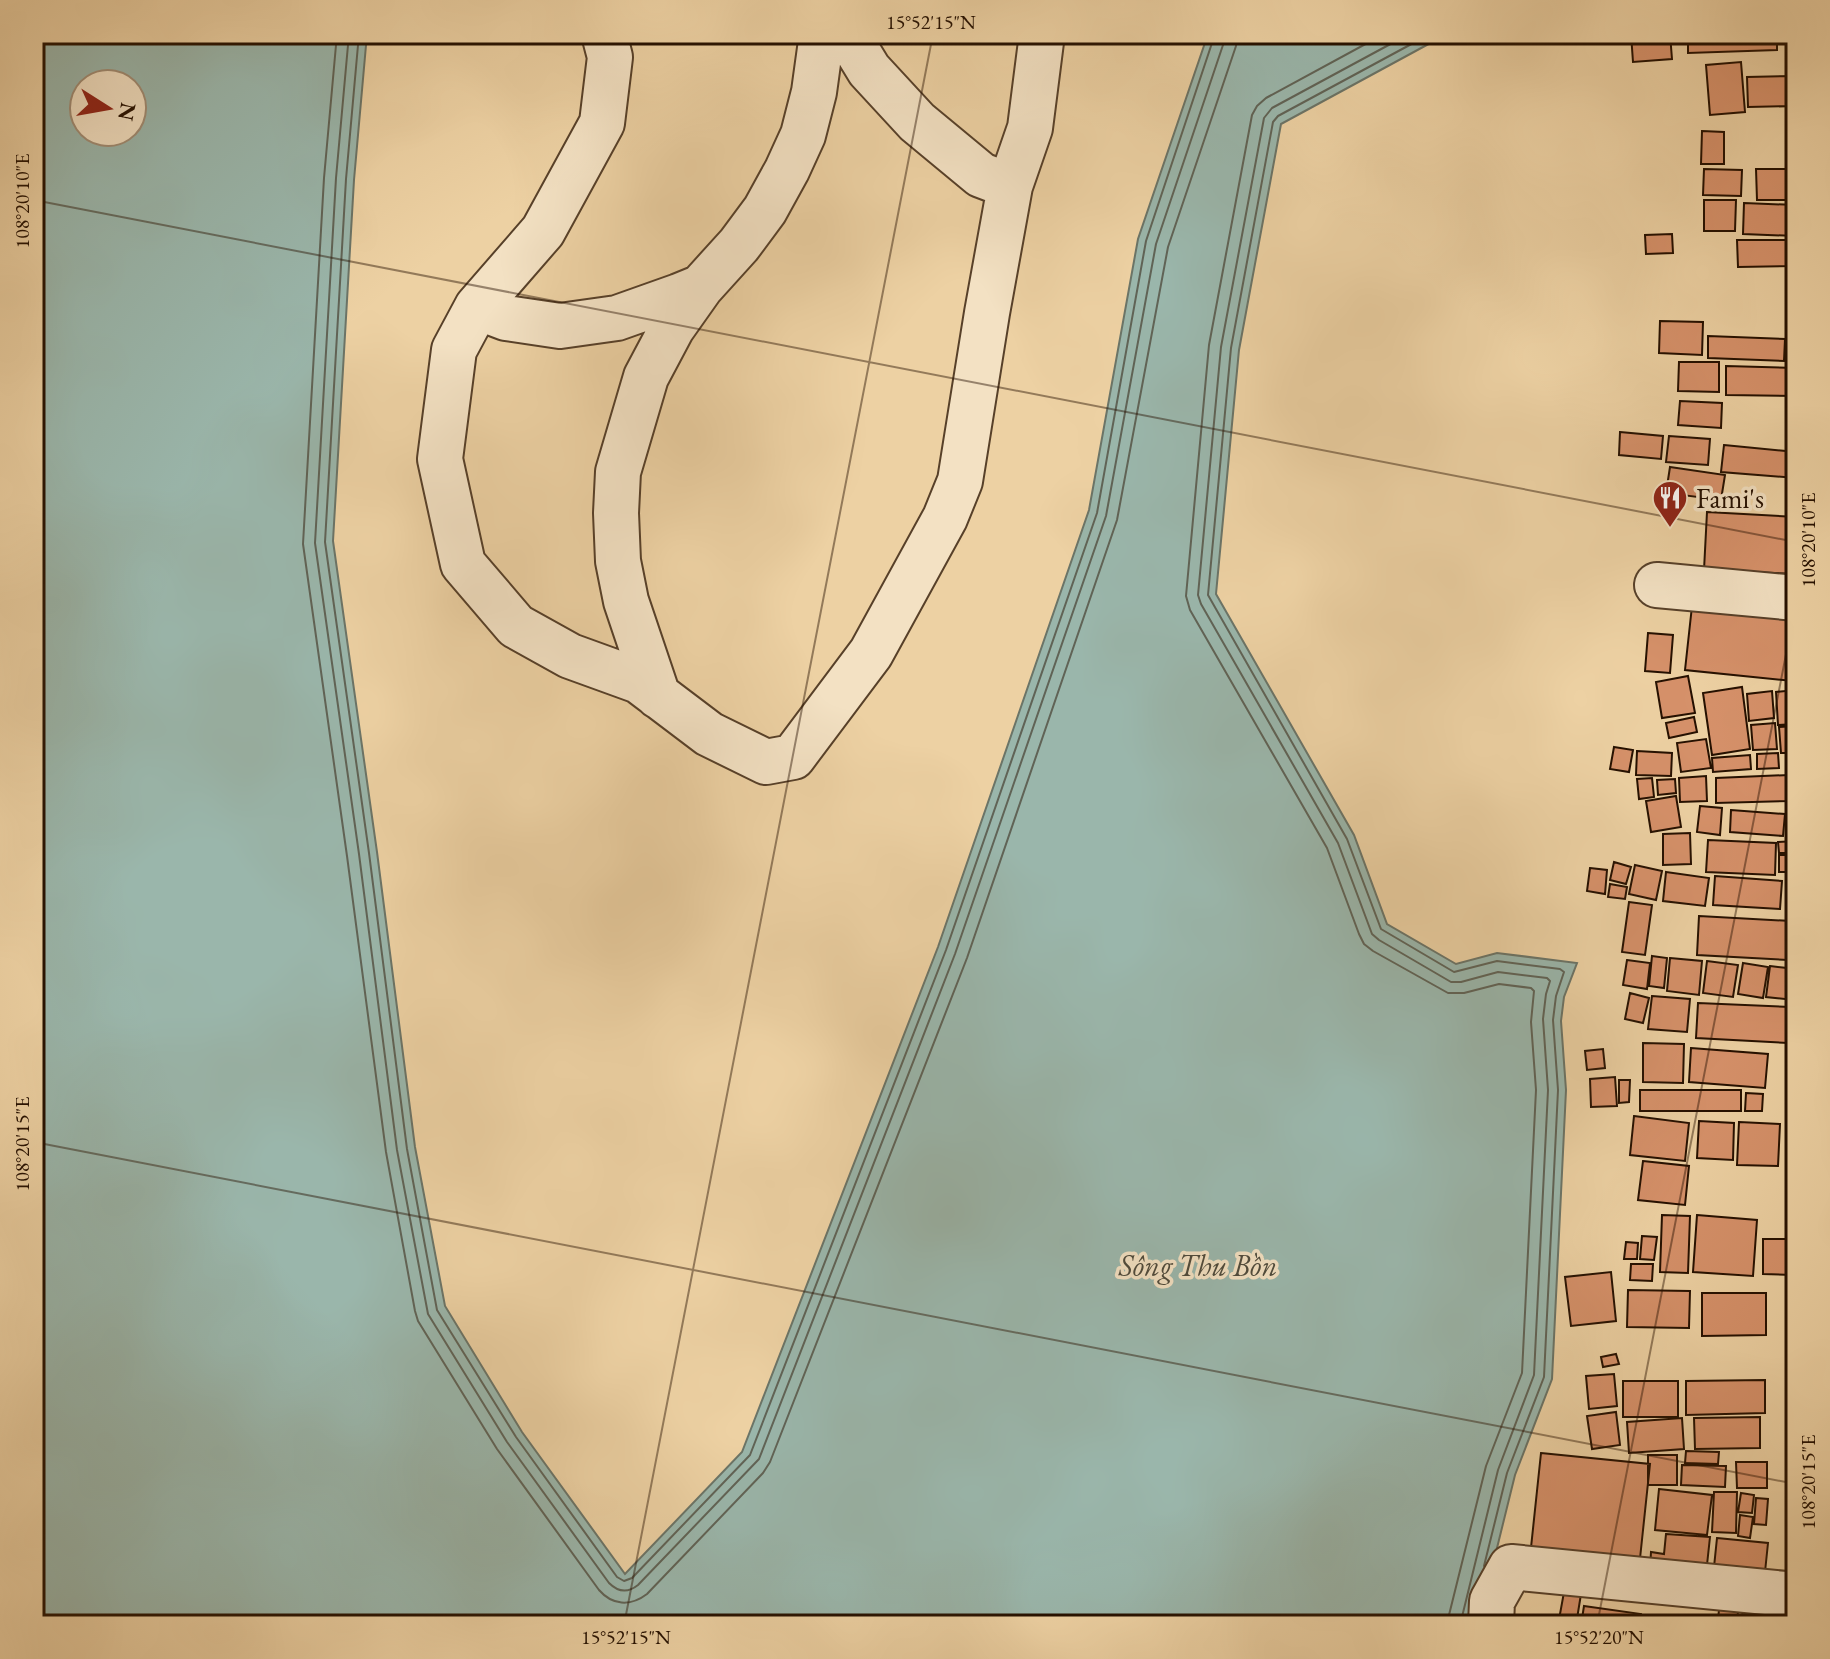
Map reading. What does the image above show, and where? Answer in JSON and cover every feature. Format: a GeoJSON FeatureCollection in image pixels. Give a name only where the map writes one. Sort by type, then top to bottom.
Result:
{"type":"FeatureCollection","features":[{"type":"Feature","properties":{"kind":"street"},"geometry":{"type":"LineString","coordinates":[[604,34],[610,57],[602,123],[543,231],[477,307],[454,350],[440,459],[463,564],[516,626],[570,656],[639,681],[709,734],[766,762],[793,757],[871,653],[945,518],[960,481],[1010,186],[1030,128],[1042,34]]}},
{"type":"Feature","properties":{"kind":"street"},"geometry":{"type":"LineString","coordinates":[[658,696],[626,601],[618,561],[618,472],[646,377],[672,328],[701,287],[756,222],[787,170],[803,135],[814,92],[822,34]]}},
{"type":"Feature","properties":{"kind":"street"},"geometry":{"type":"LineString","coordinates":[[847,34],[869,70],[917,122],[981,175],[1010,186]]}},
{"type":"Feature","properties":{"kind":"street"},"geometry":{"type":"LineString","coordinates":[[477,307],[506,318],[560,326],[617,318],[701,287]]}},
{"type":"Feature","properties":{"kind":"street"},"geometry":{"type":"LineString","coordinates":[[1657,585],[1796,598]]}},
{"type":"Feature","properties":{"kind":"street"},"geometry":{"type":"LineString","coordinates":[[1491,1625],[1492,1601],[1511,1567],[1796,1595]]}},
{"type":"Feature","properties":{"kind":"water","name":"Sông Thu Bồn"},"geometry":{"type":"Polygon","coordinates":[[[34,34],[367,34],[354,180],[333,541],[415,1147],[445,1306],[522,1432],[625,1574],[742,1452],[938,947],[1089,510],[1138,239],[1208,34],[1447,34],[1281,124],[1239,350],[1216,594],[1354,835],[1387,924],[1456,964],[1497,953],[1577,963],[1564,997],[1561,1021],[1566,1090],[1552,1379],[1515,1475],[1478,1625],[34,1625],[34,34]]]}},
{"type":"Feature","properties":{"kind":"building"},"geometry":{"type":"Polygon","coordinates":[[[1631,34],[1670,34],[1672,59],[1633,62],[1631,34]]]}},
{"type":"Feature","properties":{"kind":"building"},"geometry":{"type":"Polygon","coordinates":[[[1688,34],[1777,34],[1777,50],[1688,53],[1688,34]]]}},
{"type":"Feature","properties":{"kind":"building"},"geometry":{"type":"Polygon","coordinates":[[[1741,62],[1745,112],[1710,115],[1706,65],[1741,62]]]}},
{"type":"Feature","properties":{"kind":"building"},"geometry":{"type":"Polygon","coordinates":[[[1796,76],[1796,106],[1748,107],[1747,77],[1796,76]]]}},
{"type":"Feature","properties":{"kind":"building"},"geometry":{"type":"Polygon","coordinates":[[[1702,131],[1724,132],[1724,164],[1701,164],[1702,131]]]}},
{"type":"Feature","properties":{"kind":"building"},"geometry":{"type":"Polygon","coordinates":[[[1704,169],[1742,170],[1741,196],[1703,195],[1704,169]]]}},
{"type":"Feature","properties":{"kind":"building"},"geometry":{"type":"Polygon","coordinates":[[[1756,169],[1796,169],[1796,200],[1757,200],[1756,169]]]}},
{"type":"Feature","properties":{"kind":"building"},"geometry":{"type":"Polygon","coordinates":[[[1704,200],[1736,200],[1735,231],[1704,231],[1704,200]]]}},
{"type":"Feature","properties":{"kind":"building"},"geometry":{"type":"Polygon","coordinates":[[[1744,203],[1796,205],[1796,236],[1743,234],[1744,203]]]}},
{"type":"Feature","properties":{"kind":"building"},"geometry":{"type":"Polygon","coordinates":[[[1672,234],[1673,253],[1646,254],[1645,235],[1672,234]]]}},
{"type":"Feature","properties":{"kind":"building"},"geometry":{"type":"Polygon","coordinates":[[[1737,240],[1796,240],[1796,266],[1738,267],[1737,240]]]}},
{"type":"Feature","properties":{"kind":"building"},"geometry":{"type":"Polygon","coordinates":[[[1660,321],[1703,322],[1702,355],[1659,353],[1660,321]]]}},
{"type":"Feature","properties":{"kind":"building"},"geometry":{"type":"Polygon","coordinates":[[[1708,336],[1785,339],[1784,361],[1708,358],[1708,336]]]}},
{"type":"Feature","properties":{"kind":"building"},"geometry":{"type":"Polygon","coordinates":[[[1679,362],[1719,362],[1719,392],[1678,391],[1679,362]]]}},
{"type":"Feature","properties":{"kind":"building"},"geometry":{"type":"Polygon","coordinates":[[[1726,366],[1796,368],[1796,396],[1726,395],[1726,366]]]}},
{"type":"Feature","properties":{"kind":"building"},"geometry":{"type":"Polygon","coordinates":[[[1680,401],[1722,403],[1721,428],[1678,425],[1680,401]]]}},
{"type":"Feature","properties":{"kind":"building"},"geometry":{"type":"Polygon","coordinates":[[[1620,432],[1663,436],[1661,459],[1619,455],[1620,432]]]}},
{"type":"Feature","properties":{"kind":"building"},"geometry":{"type":"Polygon","coordinates":[[[1669,436],[1710,439],[1708,465],[1666,462],[1669,436]]]}},
{"type":"Feature","properties":{"kind":"building"},"geometry":{"type":"Polygon","coordinates":[[[1724,445],[1796,452],[1796,478],[1721,472],[1724,445]]]}},
{"type":"Feature","properties":{"kind":"building"},"geometry":{"type":"Polygon","coordinates":[[[1670,467],[1725,475],[1721,500],[1666,493],[1670,467]]]}},
{"type":"Feature","properties":{"kind":"building"},"geometry":{"type":"Polygon","coordinates":[[[1707,512],[1796,517],[1796,574],[1704,570],[1707,512]]]}},
{"type":"Feature","properties":{"kind":"building"},"geometry":{"type":"Polygon","coordinates":[[[1692,606],[1796,616],[1793,681],[1685,670],[1692,606]]]}},
{"type":"Feature","properties":{"kind":"building"},"geometry":{"type":"Polygon","coordinates":[[[1648,633],[1673,635],[1670,673],[1645,671],[1648,633]]]}},
{"type":"Feature","properties":{"kind":"building"},"geometry":{"type":"Polygon","coordinates":[[[1688,676],[1695,713],[1662,718],[1656,682],[1688,676]]]}},
{"type":"Feature","properties":{"kind":"building"},"geometry":{"type":"Polygon","coordinates":[[[1742,687],[1750,749],[1712,755],[1703,693],[1742,687]]]}},
{"type":"Feature","properties":{"kind":"building"},"geometry":{"type":"Polygon","coordinates":[[[1796,690],[1796,724],[1778,725],[1776,692],[1796,690]]]}},
{"type":"Feature","properties":{"kind":"building"},"geometry":{"type":"Polygon","coordinates":[[[1772,691],[1774,718],[1749,721],[1747,694],[1772,691]]]}},
{"type":"Feature","properties":{"kind":"building"},"geometry":{"type":"Polygon","coordinates":[[[1694,717],[1697,732],[1669,738],[1666,723],[1694,717]]]}},
{"type":"Feature","properties":{"kind":"building"},"geometry":{"type":"Polygon","coordinates":[[[1775,723],[1777,749],[1753,750],[1751,725],[1775,723]]]}},
{"type":"Feature","properties":{"kind":"building"},"geometry":{"type":"Polygon","coordinates":[[[1796,726],[1796,753],[1781,753],[1779,727],[1796,726]]]}},
{"type":"Feature","properties":{"kind":"building"},"geometry":{"type":"Polygon","coordinates":[[[1706,739],[1711,768],[1681,772],[1677,743],[1706,739]]]}},
{"type":"Feature","properties":{"kind":"building"},"geometry":{"type":"Polygon","coordinates":[[[1614,747],[1633,750],[1629,772],[1610,769],[1614,747]]]}},
{"type":"Feature","properties":{"kind":"building"},"geometry":{"type":"Polygon","coordinates":[[[1637,751],[1672,753],[1671,776],[1636,775],[1637,751]]]}},
{"type":"Feature","properties":{"kind":"building"},"geometry":{"type":"Polygon","coordinates":[[[1778,753],[1779,768],[1757,769],[1757,754],[1778,753]]]}},
{"type":"Feature","properties":{"kind":"building"},"geometry":{"type":"Polygon","coordinates":[[[1750,755],[1751,769],[1713,772],[1712,758],[1750,755]]]}},
{"type":"Feature","properties":{"kind":"building"},"geometry":{"type":"Polygon","coordinates":[[[1789,775],[1790,801],[1716,803],[1716,778],[1789,775]]]}},
{"type":"Feature","properties":{"kind":"building"},"geometry":{"type":"Polygon","coordinates":[[[1706,776],[1707,801],[1680,802],[1679,778],[1706,776]]]}},
{"type":"Feature","properties":{"kind":"building"},"geometry":{"type":"Polygon","coordinates":[[[1652,778],[1654,797],[1639,799],[1637,779],[1652,778]]]}},
{"type":"Feature","properties":{"kind":"building"},"geometry":{"type":"Polygon","coordinates":[[[1675,779],[1676,793],[1658,795],[1657,780],[1675,779]]]}},
{"type":"Feature","properties":{"kind":"building"},"geometry":{"type":"Polygon","coordinates":[[[1676,796],[1681,827],[1651,832],[1646,801],[1676,796]]]}},
{"type":"Feature","properties":{"kind":"building"},"geometry":{"type":"Polygon","coordinates":[[[1700,806],[1722,808],[1720,835],[1697,832],[1700,806]]]}},
{"type":"Feature","properties":{"kind":"building"},"geometry":{"type":"Polygon","coordinates":[[[1731,810],[1785,814],[1783,836],[1730,832],[1731,810]]]}},
{"type":"Feature","properties":{"kind":"building"},"geometry":{"type":"Polygon","coordinates":[[[1690,833],[1691,864],[1663,865],[1663,834],[1690,833]]]}},
{"type":"Feature","properties":{"kind":"building"},"geometry":{"type":"Polygon","coordinates":[[[1708,840],[1776,843],[1775,875],[1706,872],[1708,840]]]}},
{"type":"Feature","properties":{"kind":"building"},"geometry":{"type":"Polygon","coordinates":[[[1796,841],[1796,853],[1779,853],[1778,842],[1796,841]]]}},
{"type":"Feature","properties":{"kind":"building"},"geometry":{"type":"Polygon","coordinates":[[[1779,855],[1792,855],[1793,872],[1779,872],[1779,855]]]}},
{"type":"Feature","properties":{"kind":"building"},"geometry":{"type":"Polygon","coordinates":[[[1614,862],[1631,867],[1626,884],[1610,880],[1614,862]]]}},
{"type":"Feature","properties":{"kind":"building"},"geometry":{"type":"Polygon","coordinates":[[[1635,865],[1662,871],[1656,900],[1629,894],[1635,865]]]}},
{"type":"Feature","properties":{"kind":"building"},"geometry":{"type":"Polygon","coordinates":[[[1590,868],[1607,870],[1605,894],[1587,891],[1590,868]]]}},
{"type":"Feature","properties":{"kind":"building"},"geometry":{"type":"Polygon","coordinates":[[[1666,872],[1709,878],[1705,906],[1663,901],[1666,872]]]}},
{"type":"Feature","properties":{"kind":"building"},"geometry":{"type":"Polygon","coordinates":[[[1715,876],[1782,881],[1780,909],[1713,905],[1715,876]]]}},
{"type":"Feature","properties":{"kind":"building"},"geometry":{"type":"Polygon","coordinates":[[[1610,884],[1627,887],[1625,899],[1608,897],[1610,884]]]}},
{"type":"Feature","properties":{"kind":"building"},"geometry":{"type":"Polygon","coordinates":[[[1629,902],[1652,905],[1645,955],[1622,952],[1629,902]]]}},
{"type":"Feature","properties":{"kind":"building"},"geometry":{"type":"Polygon","coordinates":[[[1699,916],[1791,921],[1788,960],[1697,955],[1699,916]]]}},
{"type":"Feature","properties":{"kind":"building"},"geometry":{"type":"Polygon","coordinates":[[[1652,956],[1667,958],[1664,988],[1649,986],[1652,956]]]}},
{"type":"Feature","properties":{"kind":"building"},"geometry":{"type":"Polygon","coordinates":[[[1670,958],[1702,961],[1699,995],[1667,991],[1670,958]]]}},
{"type":"Feature","properties":{"kind":"building"},"geometry":{"type":"Polygon","coordinates":[[[1627,960],[1650,963],[1647,989],[1623,985],[1627,960]]]}},
{"type":"Feature","properties":{"kind":"building"},"geometry":{"type":"Polygon","coordinates":[[[1707,961],[1738,965],[1733,997],[1703,993],[1707,961]]]}},
{"type":"Feature","properties":{"kind":"building"},"geometry":{"type":"Polygon","coordinates":[[[1743,963],[1768,967],[1763,998],[1738,994],[1743,963]]]}},
{"type":"Feature","properties":{"kind":"building"},"geometry":{"type":"Polygon","coordinates":[[[1770,966],[1796,969],[1794,1000],[1766,997],[1770,966]]]}},
{"type":"Feature","properties":{"kind":"building"},"geometry":{"type":"Polygon","coordinates":[[[1630,993],[1649,998],[1643,1023],[1625,1019],[1630,993]]]}},
{"type":"Feature","properties":{"kind":"building"},"geometry":{"type":"Polygon","coordinates":[[[1652,996],[1690,999],[1687,1032],[1648,1029],[1652,996]]]}},
{"type":"Feature","properties":{"kind":"building"},"geometry":{"type":"Polygon","coordinates":[[[1698,1003],[1790,1007],[1788,1043],[1696,1038],[1698,1003]]]}},
{"type":"Feature","properties":{"kind":"building"},"geometry":{"type":"Polygon","coordinates":[[[1643,1043],[1684,1044],[1683,1083],[1643,1082],[1643,1043]]]}},
{"type":"Feature","properties":{"kind":"building"},"geometry":{"type":"Polygon","coordinates":[[[1691,1048],[1768,1054],[1765,1088],[1689,1082],[1691,1048]]]}},
{"type":"Feature","properties":{"kind":"building"},"geometry":{"type":"Polygon","coordinates":[[[1603,1049],[1605,1068],[1587,1070],[1585,1051],[1603,1049]]]}},
{"type":"Feature","properties":{"kind":"building"},"geometry":{"type":"Polygon","coordinates":[[[1615,1077],[1617,1106],[1591,1107],[1590,1079],[1615,1077]]]}},
{"type":"Feature","properties":{"kind":"building"},"geometry":{"type":"Polygon","coordinates":[[[1619,1080],[1630,1080],[1629,1102],[1619,1103],[1619,1080]]]}},
{"type":"Feature","properties":{"kind":"building"},"geometry":{"type":"Polygon","coordinates":[[[1640,1090],[1741,1090],[1741,1111],[1640,1111],[1640,1090]]]}},
{"type":"Feature","properties":{"kind":"building"},"geometry":{"type":"Polygon","coordinates":[[[1746,1093],[1763,1094],[1762,1111],[1745,1111],[1746,1093]]]}},
{"type":"Feature","properties":{"kind":"building"},"geometry":{"type":"Polygon","coordinates":[[[1634,1116],[1689,1123],[1685,1161],[1630,1155],[1634,1116]]]}},
{"type":"Feature","properties":{"kind":"building"},"geometry":{"type":"Polygon","coordinates":[[[1699,1121],[1734,1123],[1733,1160],[1697,1158],[1699,1121]]]}},
{"type":"Feature","properties":{"kind":"building"},"geometry":{"type":"Polygon","coordinates":[[[1739,1122],[1780,1124],[1778,1166],[1737,1165],[1739,1122]]]}},
{"type":"Feature","properties":{"kind":"building"},"geometry":{"type":"Polygon","coordinates":[[[1643,1161],[1689,1166],[1685,1205],[1638,1200],[1643,1161]]]}},
{"type":"Feature","properties":{"kind":"building"},"geometry":{"type":"Polygon","coordinates":[[[1662,1215],[1690,1216],[1688,1273],[1660,1272],[1662,1215]]]}},
{"type":"Feature","properties":{"kind":"building"},"geometry":{"type":"Polygon","coordinates":[[[1697,1215],[1757,1220],[1753,1276],[1693,1272],[1697,1215]]]}},
{"type":"Feature","properties":{"kind":"building"},"geometry":{"type":"Polygon","coordinates":[[[1642,1236],[1657,1237],[1654,1260],[1640,1259],[1642,1236]]]}},
{"type":"Feature","properties":{"kind":"building"},"geometry":{"type":"Polygon","coordinates":[[[1763,1239],[1793,1239],[1792,1275],[1763,1274],[1763,1239]]]}},
{"type":"Feature","properties":{"kind":"building"},"geometry":{"type":"Polygon","coordinates":[[[1626,1242],[1638,1243],[1637,1259],[1624,1259],[1626,1242]]]}},
{"type":"Feature","properties":{"kind":"building"},"geometry":{"type":"Polygon","coordinates":[[[1631,1264],[1653,1264],[1652,1281],[1630,1280],[1631,1264]]]}},
{"type":"Feature","properties":{"kind":"building"},"geometry":{"type":"Polygon","coordinates":[[[1611,1272],[1616,1321],[1571,1326],[1565,1277],[1611,1272]]]}},
{"type":"Feature","properties":{"kind":"building"},"geometry":{"type":"Polygon","coordinates":[[[1628,1290],[1690,1291],[1689,1328],[1627,1327],[1628,1290]]]}},
{"type":"Feature","properties":{"kind":"building"},"geometry":{"type":"Polygon","coordinates":[[[1702,1293],[1766,1293],[1766,1335],[1702,1336],[1702,1293]]]}},
{"type":"Feature","properties":{"kind":"building"},"geometry":{"type":"Polygon","coordinates":[[[1616,1354],[1619,1364],[1603,1367],[1601,1357],[1616,1354]]]}},
{"type":"Feature","properties":{"kind":"building"},"geometry":{"type":"Polygon","coordinates":[[[1614,1374],[1617,1406],[1589,1409],[1586,1376],[1614,1374]]]}},
{"type":"Feature","properties":{"kind":"building"},"geometry":{"type":"Polygon","coordinates":[[[1765,1380],[1765,1413],[1686,1415],[1686,1381],[1765,1380]]]}},
{"type":"Feature","properties":{"kind":"building"},"geometry":{"type":"Polygon","coordinates":[[[1623,1381],[1678,1381],[1678,1417],[1623,1417],[1623,1381]]]}},
{"type":"Feature","properties":{"kind":"building"},"geometry":{"type":"Polygon","coordinates":[[[1616,1412],[1620,1445],[1592,1449],[1587,1416],[1616,1412]]]}},
{"type":"Feature","properties":{"kind":"building"},"geometry":{"type":"Polygon","coordinates":[[[1760,1417],[1760,1448],[1695,1449],[1694,1418],[1760,1417]]]}},
{"type":"Feature","properties":{"kind":"building"},"geometry":{"type":"Polygon","coordinates":[[[1682,1418],[1684,1449],[1629,1453],[1627,1422],[1682,1418]]]}},
{"type":"Feature","properties":{"kind":"building"},"geometry":{"type":"Polygon","coordinates":[[[1686,1451],[1719,1452],[1718,1464],[1685,1463],[1686,1451]]]}},
{"type":"Feature","properties":{"kind":"building"},"geometry":{"type":"Polygon","coordinates":[[[1541,1453],[1650,1464],[1639,1568],[1530,1557],[1541,1453]]]}},
{"type":"Feature","properties":{"kind":"building"},"geometry":{"type":"Polygon","coordinates":[[[1648,1455],[1677,1455],[1677,1485],[1648,1485],[1648,1455]]]}},
{"type":"Feature","properties":{"kind":"building"},"geometry":{"type":"Polygon","coordinates":[[[1736,1462],[1767,1462],[1767,1488],[1737,1488],[1736,1462]]]}},
{"type":"Feature","properties":{"kind":"building"},"geometry":{"type":"Polygon","coordinates":[[[1682,1465],[1726,1466],[1725,1487],[1681,1485],[1682,1465]]]}},
{"type":"Feature","properties":{"kind":"building"},"geometry":{"type":"Polygon","coordinates":[[[1659,1489],[1712,1495],[1707,1535],[1655,1530],[1659,1489]]]}},
{"type":"Feature","properties":{"kind":"building"},"geometry":{"type":"Polygon","coordinates":[[[1714,1492],[1737,1492],[1736,1533],[1712,1532],[1714,1492]]]}},
{"type":"Feature","properties":{"kind":"building"},"geometry":{"type":"Polygon","coordinates":[[[1741,1493],[1754,1495],[1752,1513],[1738,1512],[1741,1493]]]}},
{"type":"Feature","properties":{"kind":"building"},"geometry":{"type":"Polygon","coordinates":[[[1756,1498],[1768,1499],[1766,1525],[1754,1524],[1756,1498]]]}},
{"type":"Feature","properties":{"kind":"building"},"geometry":{"type":"Polygon","coordinates":[[[1740,1515],[1753,1517],[1750,1538],[1738,1536],[1740,1515]]]}},
{"type":"Feature","properties":{"kind":"building"},"geometry":{"type":"Polygon","coordinates":[[[1666,1534],[1710,1537],[1706,1574],[1650,1569],[1651,1552],[1664,1554],[1666,1534]]]}},
{"type":"Feature","properties":{"kind":"building"},"geometry":{"type":"Polygon","coordinates":[[[1717,1538],[1768,1543],[1765,1572],[1714,1567],[1717,1538]]]}},
{"type":"Feature","properties":{"kind":"building"},"geometry":{"type":"Polygon","coordinates":[[[1564,1592],[1581,1594],[1576,1625],[1558,1625],[1564,1592]]]}},
{"type":"Feature","properties":{"kind":"building"},"geometry":{"type":"Polygon","coordinates":[[[1720,1601],[1739,1603],[1737,1621],[1718,1619],[1720,1601]]]}},
{"type":"Feature","properties":{"kind":"building"},"geometry":{"type":"Polygon","coordinates":[[[1743,1602],[1759,1603],[1758,1625],[1742,1625],[1743,1602]]]}},
{"type":"Feature","properties":{"kind":"building"},"geometry":{"type":"Polygon","coordinates":[[[1584,1606],[1641,1614],[1640,1625],[1581,1625],[1584,1606]]]}},
{"type":"Feature","properties":{"kind":"place","name":"Fami's"},"geometry":{"type":"Point","coordinates":[1670,529]}}]}
